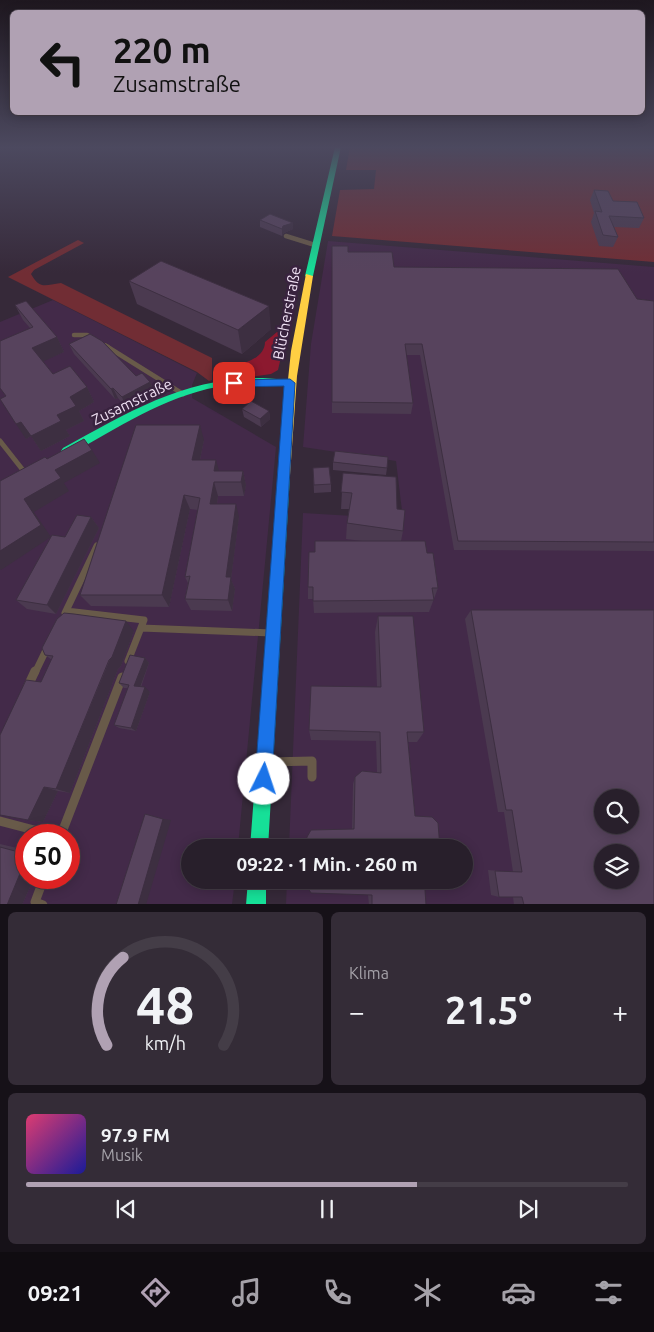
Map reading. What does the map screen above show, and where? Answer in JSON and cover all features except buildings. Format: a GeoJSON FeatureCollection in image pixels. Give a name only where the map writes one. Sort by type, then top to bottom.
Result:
{"type":"FeatureCollection","features":[{"type":"Feature","properties":{"kind":"main road","name":"Blücherstraße"},"geometry":{"type":"LineString","coordinates":[[260,839],[290,383],[299,320],[328,189]]}},
{"type":"Feature","properties":{"kind":"main road","name":"Zusamstraße"},"geometry":{"type":"LineString","coordinates":[[59,456],[144,410],[183,394],[223,384],[290,383]]}},
{"type":"Feature","properties":{"kind":"main road"},"geometry":{"type":"LineString","coordinates":[[256,904],[257,889]]}},
{"type":"Feature","properties":{"kind":"lane"},"geometry":{"type":"LineString","coordinates":[[286,236],[316,245]]}},
{"type":"Feature","properties":{"kind":"lane"},"geometry":{"type":"LineString","coordinates":[[74,336],[87,335],[183,394]]}},
{"type":"Feature","properties":{"kind":"lane"},"geometry":{"type":"LineString","coordinates":[[0,441],[26,474]]}},
{"type":"Feature","properties":{"kind":"lane"},"geometry":{"type":"LineString","coordinates":[[61,620],[99,542]]}},
{"type":"Feature","properties":{"kind":"lane"},"geometry":{"type":"LineString","coordinates":[[65,824],[144,620],[66,611]]}},
{"type":"Feature","properties":{"kind":"lane"},"geometry":{"type":"LineString","coordinates":[[141,628],[273,633]]}},
{"type":"Feature","properties":{"kind":"lane"},"geometry":{"type":"LineString","coordinates":[[26,689],[53,637]]}},
{"type":"Feature","properties":{"kind":"lane"},"geometry":{"type":"LineString","coordinates":[[265,762],[312,761],[312,777]]}},
{"type":"Feature","properties":{"kind":"lane"},"geometry":{"type":"LineString","coordinates":[[0,821],[15,825]]}},
{"type":"Feature","properties":{"kind":"lane"},"geometry":{"type":"LineString","coordinates":[[39,889],[34,902],[43,904]]}},
{"type":"Feature","properties":{"kind":"shaded area"},"geometry":{"type":"Polygon","coordinates":[[[654,189],[654,262],[332,236],[340,190],[654,189]]]}},
{"type":"Feature","properties":{"kind":"shaded area"},"geometry":{"type":"Polygon","coordinates":[[[78,240],[84,243],[34,270],[31,274],[34,279],[43,285],[61,283],[212,358],[212,380],[209,381],[197,372],[8,277],[78,240]]]}},
{"type":"Feature","properties":{"kind":"shaded area"},"geometry":{"type":"Polygon","coordinates":[[[328,241],[654,267],[654,904],[286,904],[287,889],[473,889],[473,839],[289,839],[303,513],[403,519],[396,461],[303,447],[311,344],[328,241]]]}},
{"type":"Feature","properties":{"kind":"shaded area"},"geometry":{"type":"Polygon","coordinates":[[[53,300],[197,373],[192,385],[192,398],[276,447],[239,839],[181,839],[181,889],[234,889],[232,904],[0,904],[0,322],[53,300]]]}},
{"type":"Feature","properties":{"kind":"shaded area"},"geometry":{"type":"Polygon","coordinates":[[[277,332],[286,335],[278,370],[271,374],[238,379],[236,365],[246,363],[259,355],[265,342],[277,332]]]}},
{"type":"Feature","properties":{"kind":"traffic: fast"},"geometry":{"type":"LineString","coordinates":[[309,276],[329,189]]}},
{"type":"Feature","properties":{"kind":"traffic: fast"},"geometry":{"type":"LineString","coordinates":[[67,451],[140,411],[197,389],[235,382],[290,383]]}},
{"type":"Feature","properties":{"kind":"traffic: fast"},"geometry":{"type":"LineString","coordinates":[[260,839],[284,475]]}},
{"type":"Feature","properties":{"kind":"traffic: fast"},"geometry":{"type":"LineString","coordinates":[[256,904],[257,889]]}},
{"type":"Feature","properties":{"kind":"traffic: slow"},"geometry":{"type":"LineString","coordinates":[[284,475],[292,376],[309,276]]}},
{"type":"Feature","properties":{"kind":"route"},"geometry":{"type":"LineString","coordinates":[[234,383],[290,383],[264,779]]}}]}
